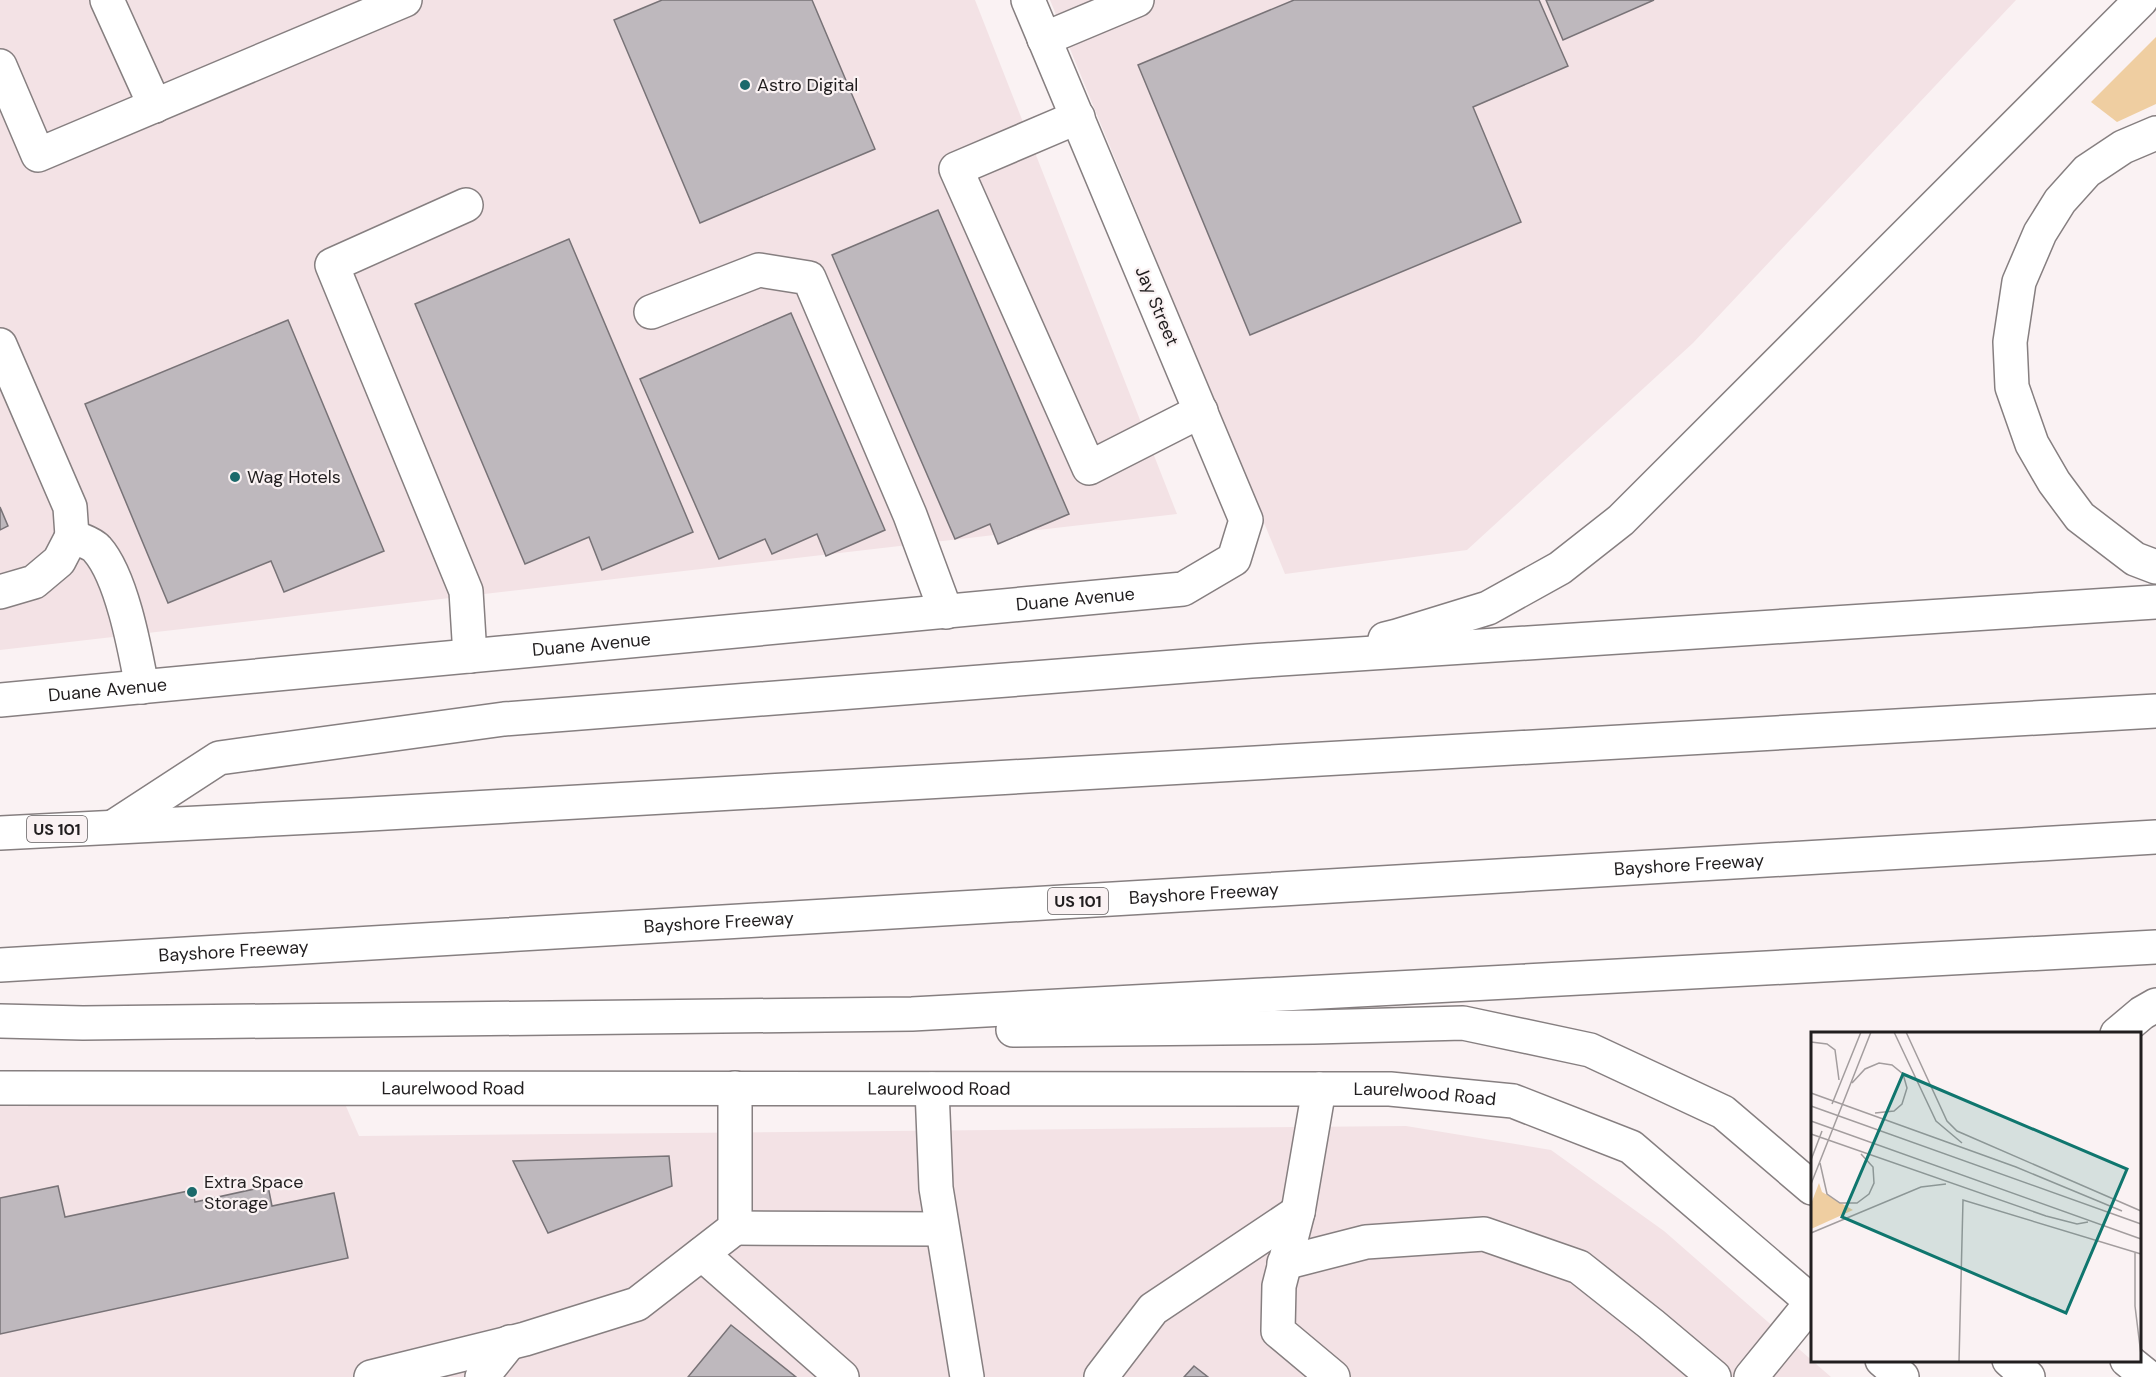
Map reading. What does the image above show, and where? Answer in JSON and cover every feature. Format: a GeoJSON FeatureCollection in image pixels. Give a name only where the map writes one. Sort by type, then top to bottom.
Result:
{"type":"FeatureCollection","features":[{"type":"Feature","properties":{"kind":"main road"},"geometry":{"type":"LineString","coordinates":[[107,0],[155,106]]}},
{"type":"Feature","properties":{"kind":"main road"},"geometry":{"type":"LineString","coordinates":[[0,66],[38,155],[155,106],[341,12],[405,0]]}},
{"type":"Feature","properties":{"kind":"main road","name":"Jay Street"},"geometry":{"type":"LineString","coordinates":[[1028,0],[1245,520],[1234,559],[1183,589]]}},
{"type":"Feature","properties":{"kind":"main road"},"geometry":{"type":"LineString","coordinates":[[1044,39],[1137,0]]}},
{"type":"Feature","properties":{"kind":"main road"},"geometry":{"type":"LineString","coordinates":[[1251,661],[1397,636],[1488,608],[1560,568],[1621,520],[2141,0]]}},
{"type":"Feature","properties":{"kind":"main road"},"geometry":{"type":"LineString","coordinates":[[1078,117],[956,169],[1089,468],[1201,411]]}},
{"type":"Feature","properties":{"kind":"main road"},"geometry":{"type":"LineString","coordinates":[[2156,133],[2123,147],[2087,171],[2060,201],[2040,233],[2019,282],[2010,342],[2012,387],[2032,444],[2054,482],[2080,517],[2135,559],[2156,567]]}},
{"type":"Feature","properties":{"kind":"main road"},"geometry":{"type":"LineString","coordinates":[[466,205],[332,265],[466,591],[470,656]]}},
{"type":"Feature","properties":{"kind":"main road"},"geometry":{"type":"LineString","coordinates":[[651,312],[759,270],[809,278],[910,515],[946,612]]}},
{"type":"Feature","properties":{"kind":"main road"},"geometry":{"type":"LineString","coordinates":[[0,345],[70,507],[72,536],[59,561],[34,582],[0,592]]}},
{"type":"Feature","properties":{"kind":"main road"},"geometry":{"type":"LineString","coordinates":[[72,536],[96,548],[111,573],[131,629],[142,687]]}},
{"type":"Feature","properties":{"kind":"main road","name":"Duane Avenue"},"geometry":{"type":"LineString","coordinates":[[0,700],[1183,589]]}},
{"type":"Feature","properties":{"kind":"main road"},"geometry":{"type":"LineString","coordinates":[[114,826],[219,758],[504,719],[1251,661],[2156,602]]}},
{"type":"Feature","properties":{"kind":"main road","name":"US 101"},"geometry":{"type":"LineString","coordinates":[[0,833],[2156,711]]}},
{"type":"Feature","properties":{"kind":"main road","name":"Bayshore Freeway"},"geometry":{"type":"LineString","coordinates":[[0,965],[2156,837]]}},
{"type":"Feature","properties":{"kind":"main road"},"geometry":{"type":"LineString","coordinates":[[0,1021],[95,1023],[912,1014],[2156,947]]}},
{"type":"Feature","properties":{"kind":"main road"},"geometry":{"type":"LineString","coordinates":[[2119,1032],[2142,1013],[2156,1005]]}},
{"type":"Feature","properties":{"kind":"main road"},"geometry":{"type":"LineString","coordinates":[[912,1014],[1000,1030],[1463,1023],[1590,1050],[1723,1112],[1811,1187]]}},
{"type":"Feature","properties":{"kind":"main road","name":"Laurelwood Road"},"geometry":{"type":"LineString","coordinates":[[0,1088],[1390,1089],[1513,1101],[1631,1147],[1811,1301]]}},
{"type":"Feature","properties":{"kind":"main road"},"geometry":{"type":"LineString","coordinates":[[735,1088],[735,1228]]}},
{"type":"Feature","properties":{"kind":"main road"},"geometry":{"type":"LineString","coordinates":[[932,1089],[936,1188],[967,1377]]}},
{"type":"Feature","properties":{"kind":"main road"},"geometry":{"type":"LineString","coordinates":[[1319,1089],[1298,1212],[1278,1286],[1278,1331],[1333,1377]]}},
{"type":"Feature","properties":{"kind":"main road"},"geometry":{"type":"LineString","coordinates":[[1101,1377],[1153,1309],[1298,1212]]}},
{"type":"Feature","properties":{"kind":"main road"},"geometry":{"type":"LineString","coordinates":[[371,1377],[510,1342],[637,1304],[735,1228],[942,1228]]}},
{"type":"Feature","properties":{"kind":"main road"},"geometry":{"type":"LineString","coordinates":[[1284,1263],[1366,1242],[1484,1234],[1579,1267],[1714,1377]]}},
{"type":"Feature","properties":{"kind":"main road"},"geometry":{"type":"LineString","coordinates":[[702,1254],[842,1377]]}},
{"type":"Feature","properties":{"kind":"main road"},"geometry":{"type":"LineString","coordinates":[[1751,1377],[1811,1303]]}},
{"type":"Feature","properties":{"kind":"main road"},"geometry":{"type":"LineString","coordinates":[[482,1377],[510,1342]]}},
{"type":"Feature","properties":{"kind":"main road"},"geometry":{"type":"LineString","coordinates":[[1884,1362],[1902,1377]]}},
{"type":"Feature","properties":{"kind":"main road"},"geometry":{"type":"LineString","coordinates":[[2011,1362],[2028,1377]]}},
{"type":"Feature","properties":{"kind":"main road"},"geometry":{"type":"LineString","coordinates":[[2129,1362],[2148,1377]]}},
{"type":"Feature","properties":{"kind":"shaded area"},"geometry":{"type":"Polygon","coordinates":[[[0,0],[975,0],[1177,514],[0,650],[0,0]]]}},
{"type":"Feature","properties":{"kind":"shaded area"},"geometry":{"type":"Polygon","coordinates":[[[1050,0],[2016,0],[1693,343],[1467,550],[1285,574],[1050,0]]]}},
{"type":"Feature","properties":{"kind":"shaded area"},"geometry":{"type":"Polygon","coordinates":[[[2156,37],[2156,104],[2117,122],[2091,102],[2156,37]]]}},
{"type":"Feature","properties":{"kind":"shaded area"},"geometry":{"type":"Polygon","coordinates":[[[0,1088],[338,1088],[359,1136],[1406,1126],[1551,1150],[1664,1231],[1811,1360],[1811,1362],[1831,1377],[0,1377],[0,1088]]]}},
{"type":"Feature","properties":{"kind":"building","name":"Astro Digital"},"geometry":{"type":"Polygon","coordinates":[[[662,0],[812,0],[875,149],[700,223],[614,20],[662,0]]]}},
{"type":"Feature","properties":{"kind":"building"},"geometry":{"type":"Polygon","coordinates":[[[1294,0],[1539,0],[1568,66],[1473,107],[1521,222],[1250,335],[1138,65],[1294,0]]]}},
{"type":"Feature","properties":{"kind":"building"},"geometry":{"type":"Polygon","coordinates":[[[1546,0],[1654,0],[1563,40],[1546,0]]]}},
{"type":"Feature","properties":{"kind":"building"},"geometry":{"type":"Polygon","coordinates":[[[938,210],[1069,514],[998,544],[990,524],[955,539],[832,255],[938,210]]]}},
{"type":"Feature","properties":{"kind":"building"},"geometry":{"type":"Polygon","coordinates":[[[569,239],[693,532],[602,570],[589,537],[525,564],[415,304],[569,239]]]}},
{"type":"Feature","properties":{"kind":"building"},"geometry":{"type":"Polygon","coordinates":[[[791,313],[885,530],[826,556],[817,534],[772,554],[765,539],[719,559],[640,379],[791,313]]]}},
{"type":"Feature","properties":{"kind":"building","name":"Wag Hotels"},"geometry":{"type":"Polygon","coordinates":[[[288,320],[384,551],[284,592],[271,561],[168,603],[85,404],[288,320]]]}},
{"type":"Feature","properties":{"kind":"building"},"geometry":{"type":"Polygon","coordinates":[[[0,507],[8,526],[0,530],[0,507]]]}},
{"type":"Feature","properties":{"kind":"building"},"geometry":{"type":"Polygon","coordinates":[[[669,1156],[672,1186],[548,1233],[513,1161],[669,1156]]]}},
{"type":"Feature","properties":{"kind":"building"},"geometry":{"type":"Polygon","coordinates":[[[58,1186],[65,1217],[193,1190],[195,1202],[268,1186],[272,1206],[334,1193],[348,1258],[0,1334],[0,1198],[58,1186]]]}},
{"type":"Feature","properties":{"kind":"building"},"geometry":{"type":"Polygon","coordinates":[[[731,1325],[796,1377],[688,1377],[731,1325]]]}},
{"type":"Feature","properties":{"kind":"building"},"geometry":{"type":"Polygon","coordinates":[[[1194,1366],[1208,1377],[1184,1377],[1194,1366]]]}},
{"type":"Feature","properties":{"kind":"place","name":"Astro Digital"},"geometry":{"type":"Point","coordinates":[745,85]}},
{"type":"Feature","properties":{"kind":"place","name":"Wag Hotels"},"geometry":{"type":"Point","coordinates":[235,477]}},
{"type":"Feature","properties":{"kind":"place","name":"Extra Space Storage"},"geometry":{"type":"Point","coordinates":[192,1192]}}]}
